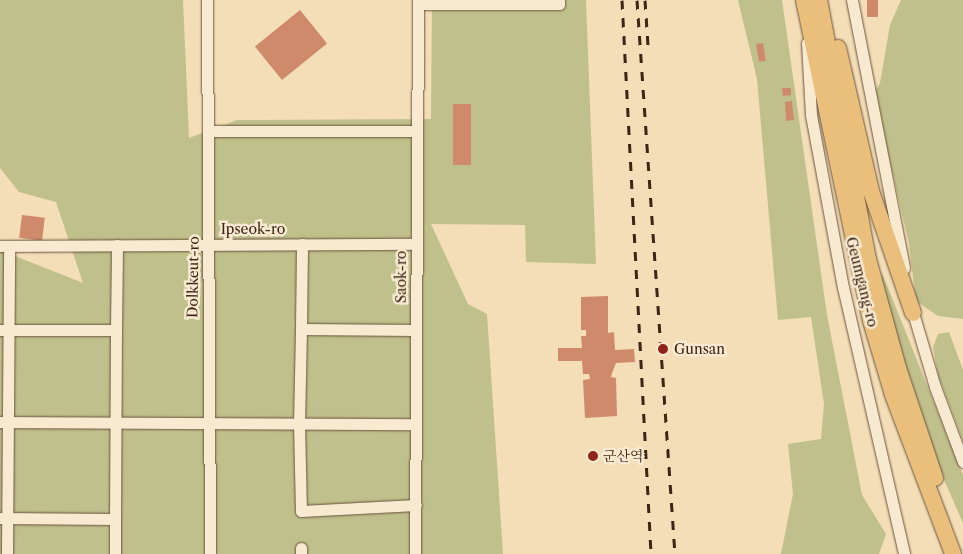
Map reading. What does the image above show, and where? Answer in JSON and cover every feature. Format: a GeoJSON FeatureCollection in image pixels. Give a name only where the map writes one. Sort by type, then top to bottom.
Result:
{"type":"FeatureCollection","features":[{"type":"Feature","properties":{"kind":"highway"},"geometry":{"type":"LineString","coordinates":[[828,0],[872,191],[913,313]]}},
{"type":"Feature","properties":{"kind":"highway","name":"Geumgang-ro"},"geometry":{"type":"LineString","coordinates":[[809,3],[880,307],[956,546]]}},
{"type":"Feature","properties":{"kind":"street","name":"Dolkkeut-ro"},"geometry":{"type":"LineString","coordinates":[[206,0],[210,131],[210,554]]}},
{"type":"Feature","properties":{"kind":"street"},"geometry":{"type":"LineString","coordinates":[[418,2],[559,4],[559,0]]}},
{"type":"Feature","properties":{"kind":"street"},"geometry":{"type":"LineString","coordinates":[[852,0],[913,313],[963,462]]}},
{"type":"Feature","properties":{"kind":"street","name":"Saok-ro"},"geometry":{"type":"LineString","coordinates":[[415,554],[418,2]]}},
{"type":"Feature","properties":{"kind":"street"},"geometry":{"type":"LineString","coordinates":[[809,3],[811,115],[855,344],[904,554]]}},
{"type":"Feature","properties":{"kind":"street"},"geometry":{"type":"LineString","coordinates":[[210,131],[417,131]]}},
{"type":"Feature","properties":{"kind":"street"},"geometry":{"type":"LineString","coordinates":[[302,244],[299,424],[301,511],[416,506]]}},
{"type":"Feature","properties":{"kind":"street","name":"Ipseok-ro"},"geometry":{"type":"LineString","coordinates":[[4,246],[416,244]]}},
{"type":"Feature","properties":{"kind":"street"},"geometry":{"type":"LineString","coordinates":[[115,554],[116,245]]}},
{"type":"Feature","properties":{"kind":"street"},"geometry":{"type":"LineString","coordinates":[[4,246],[5,518],[7,554]]}},
{"type":"Feature","properties":{"kind":"street"},"geometry":{"type":"LineString","coordinates":[[302,328],[416,330]]}},
{"type":"Feature","properties":{"kind":"street"},"geometry":{"type":"LineString","coordinates":[[4,330],[116,330]]}},
{"type":"Feature","properties":{"kind":"street"},"geometry":{"type":"LineString","coordinates":[[5,422],[416,424]]}},
{"type":"Feature","properties":{"kind":"street"},"geometry":{"type":"LineString","coordinates":[[5,518],[115,519]]}},
{"type":"Feature","properties":{"kind":"green space"},"geometry":{"type":"Polygon","coordinates":[[[0,0],[183,0],[189,138],[237,120],[431,119],[432,0],[586,0],[596,264],[526,262],[525,225],[431,224],[468,304],[487,314],[503,554],[0,554],[0,250],[83,283],[56,202],[19,192],[0,168],[0,0]]]}},
{"type":"Feature","properties":{"kind":"green space"},"geometry":{"type":"Polygon","coordinates":[[[738,0],[782,0],[827,315],[862,495],[886,534],[879,554],[781,554],[793,494],[788,444],[821,439],[824,404],[811,317],[778,320],[757,79],[738,0]]]}},
{"type":"Feature","properties":{"kind":"green space"},"geometry":{"type":"Polygon","coordinates":[[[901,0],[963,0],[963,319],[938,316],[916,301],[909,244],[874,93],[880,83],[890,25],[901,0]]]}},
{"type":"Feature","properties":{"kind":"green space"},"geometry":{"type":"Polygon","coordinates":[[[882,273],[963,475],[963,523],[931,450],[882,295],[882,273]]]}},
{"type":"Feature","properties":{"kind":"green space"},"geometry":{"type":"Polygon","coordinates":[[[949,332],[963,370],[963,441],[938,375],[933,347],[938,334],[949,332]]]}},
{"type":"Feature","properties":{"kind":"building"},"geometry":{"type":"Polygon","coordinates":[[[867,0],[878,0],[878,17],[867,17],[867,0]]]}},
{"type":"Feature","properties":{"kind":"building"},"geometry":{"type":"Polygon","coordinates":[[[300,10],[327,43],[282,80],[255,47],[300,10]]]}},
{"type":"Feature","properties":{"kind":"building"},"geometry":{"type":"Polygon","coordinates":[[[763,43],[766,61],[759,62],[756,44],[763,43]]]}},
{"type":"Feature","properties":{"kind":"building"},"geometry":{"type":"Polygon","coordinates":[[[782,88],[791,88],[791,95],[783,96],[782,88]]]}},
{"type":"Feature","properties":{"kind":"building"},"geometry":{"type":"Polygon","coordinates":[[[792,101],[794,120],[786,121],[785,102],[792,101]]]}},
{"type":"Feature","properties":{"kind":"building"},"geometry":{"type":"Polygon","coordinates":[[[453,104],[471,104],[471,165],[453,165],[453,104]]]}},
{"type":"Feature","properties":{"kind":"building"},"geometry":{"type":"Polygon","coordinates":[[[22,215],[45,218],[42,241],[19,238],[22,215]]]}},
{"type":"Feature","properties":{"kind":"building"},"geometry":{"type":"Polygon","coordinates":[[[608,296],[608,333],[614,332],[615,350],[634,349],[635,362],[616,363],[612,373],[611,377],[616,378],[617,416],[585,418],[583,380],[590,379],[589,374],[583,374],[582,361],[558,361],[558,348],[582,348],[581,336],[586,336],[586,330],[581,330],[581,297],[608,296]]]}},
{"type":"Feature","properties":{"kind":"railway"},"geometry":{"type":"LineString","coordinates":[[622,0],[651,554]]}},
{"type":"Feature","properties":{"kind":"railway"},"geometry":{"type":"LineString","coordinates":[[637,0],[675,554]]}},
{"type":"Feature","properties":{"kind":"railway"},"geometry":{"type":"LineString","coordinates":[[645,0],[648,45]]}},
{"type":"Feature","properties":{"kind":"place","name":"Gunsan"},"geometry":{"type":"Point","coordinates":[663,349]}},
{"type":"Feature","properties":{"kind":"place","name":"군산역"},"geometry":{"type":"Point","coordinates":[593,456]}}]}
